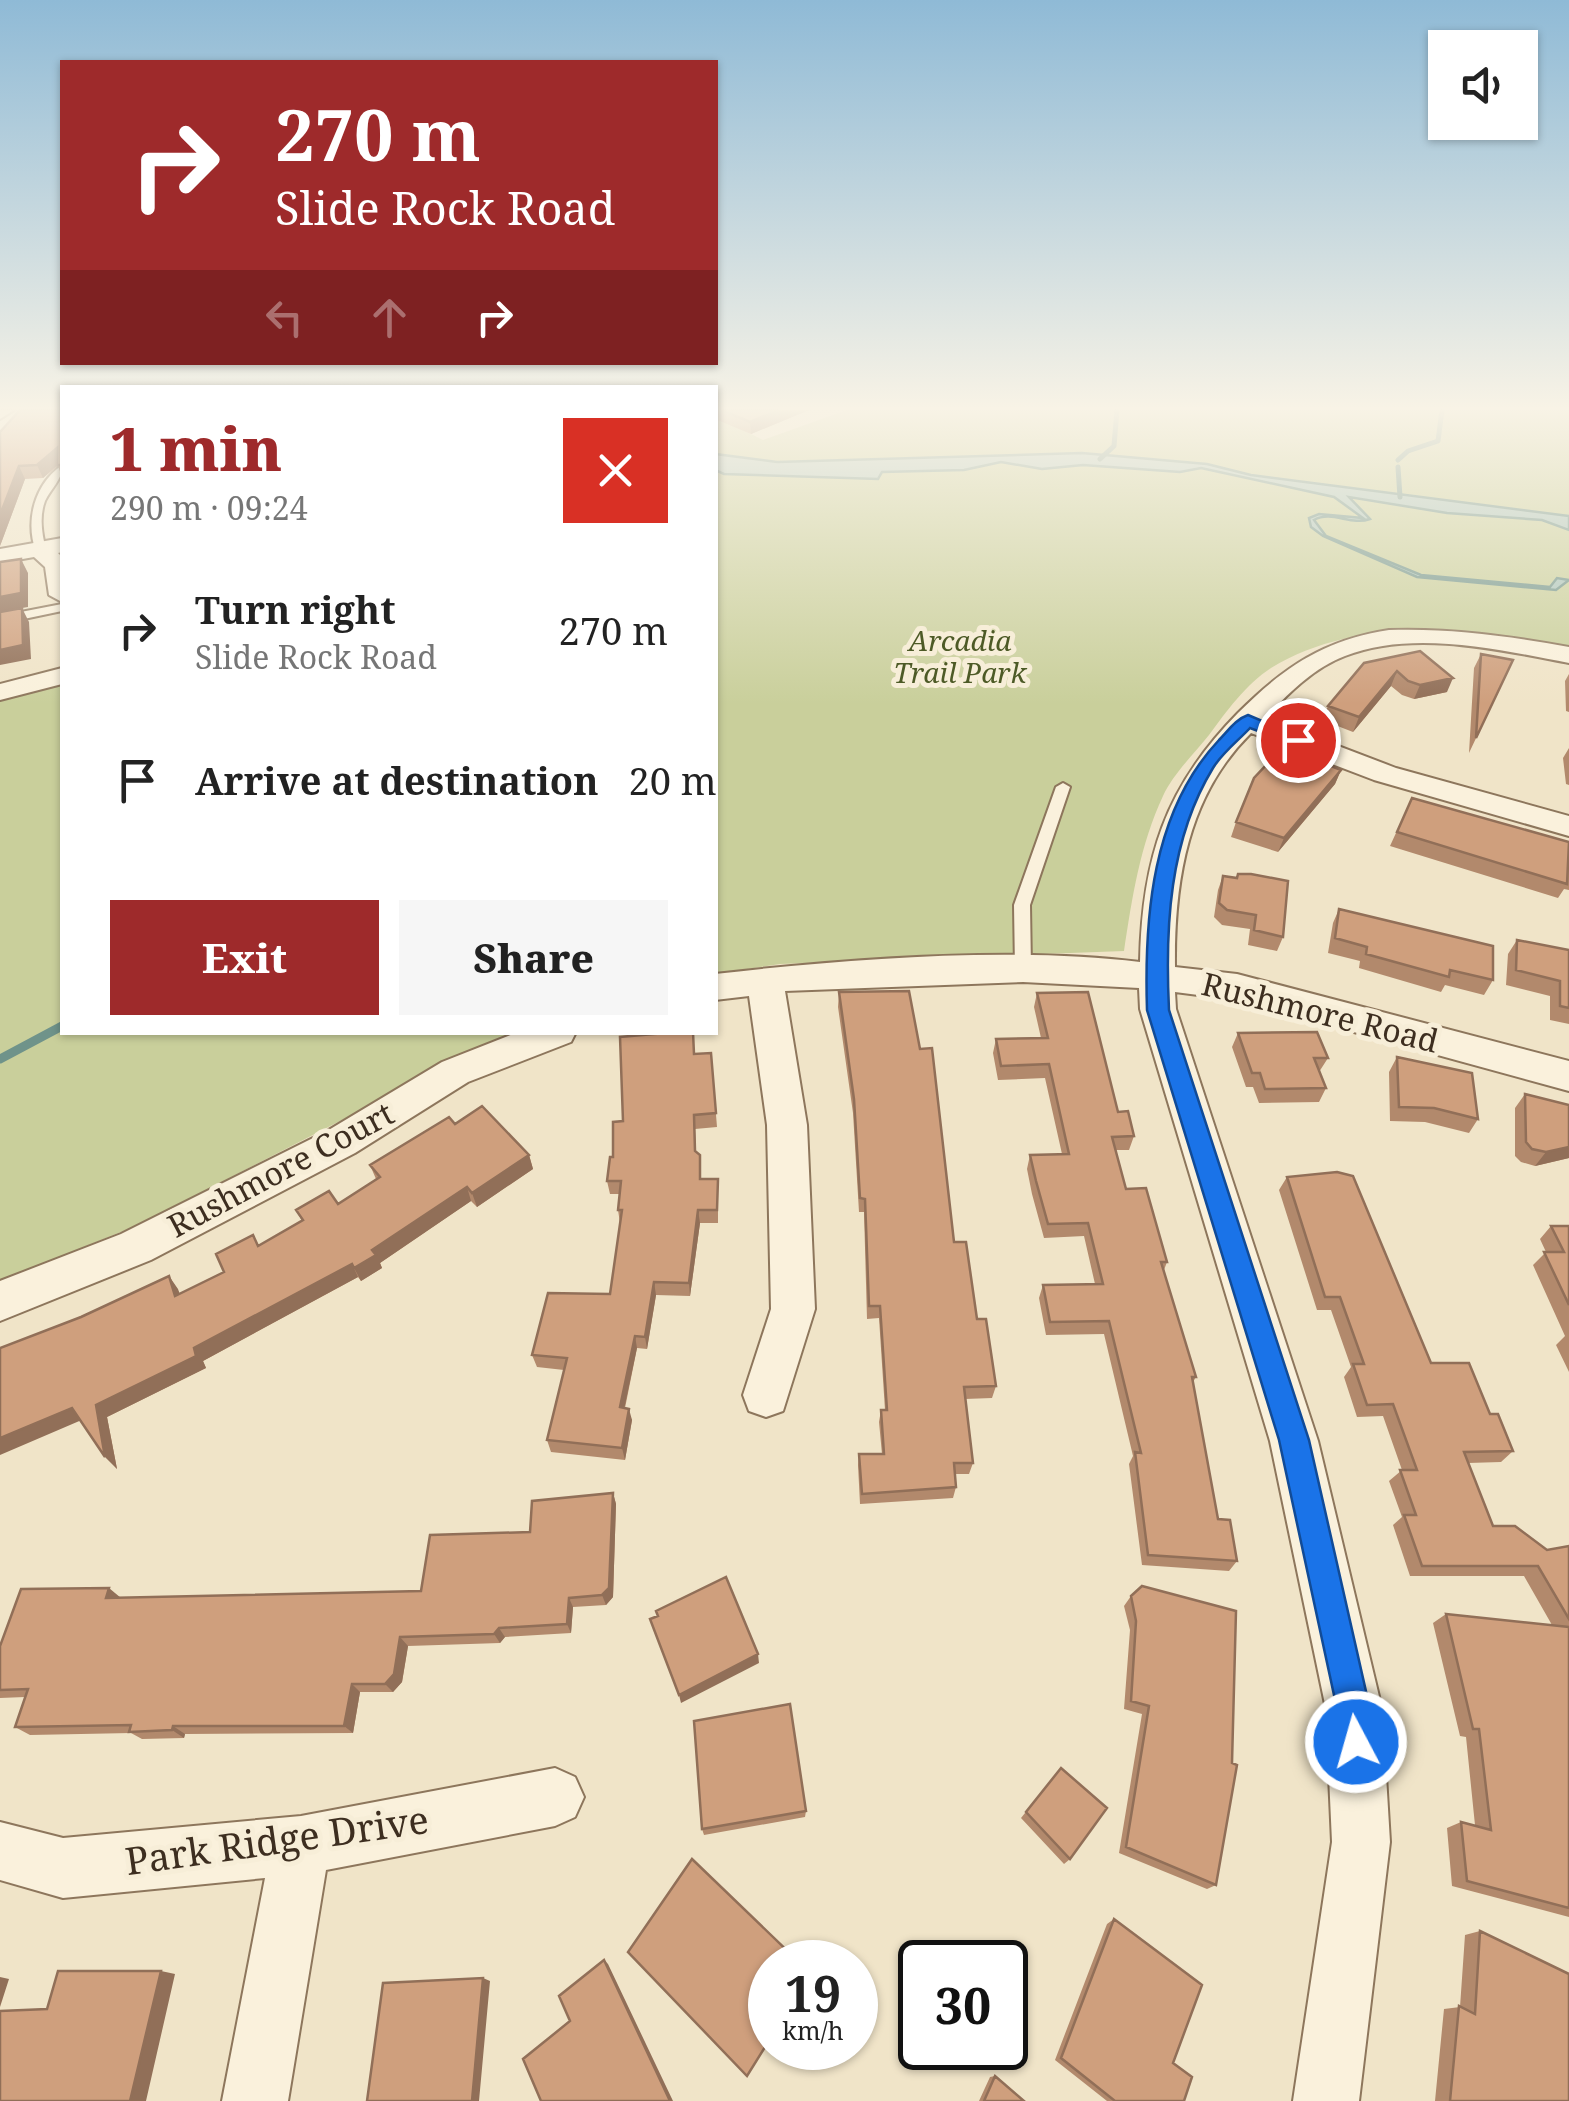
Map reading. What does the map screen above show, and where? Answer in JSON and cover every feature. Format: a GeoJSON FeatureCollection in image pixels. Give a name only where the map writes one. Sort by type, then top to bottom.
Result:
{"type":"FeatureCollection","features":[{"type":"Feature","properties":{"kind":"street"},"geometry":{"type":"LineString","coordinates":[[0,556],[51,547],[60,584]]}},
{"type":"Feature","properties":{"kind":"street"},"geometry":{"type":"LineString","coordinates":[[1326,2101],[1362,1842],[1354,1709],[1294,1440],[1158,1010],[1156,977],[1168,852],[1206,765],[1298,670],[1338,649],[1394,640],[1459,639],[1569,655]]}},
{"type":"Feature","properties":{"kind":"street"},"geometry":{"type":"LineString","coordinates":[[0,692],[60,677]]}},
{"type":"Feature","properties":{"kind":"street"},"geometry":{"type":"LineString","coordinates":[[1248,720],[1385,774],[1569,826]]}},
{"type":"Feature","properties":{"kind":"street","name":"Rushmore Road"},"geometry":{"type":"LineString","coordinates":[[765,980],[1023,969],[1156,977],[1237,987],[1569,1076]]}},
{"type":"Feature","properties":{"kind":"street"},"geometry":{"type":"LineString","coordinates":[[718,987],[765,980],[787,1125],[793,1309],[766,1395]]}},
{"type":"Feature","properties":{"kind":"street","name":"Rushmore Court"},"geometry":{"type":"LineString","coordinates":[[0,1301],[136,1247],[341,1142],[456,1072],[550,1035]]}},
{"type":"Feature","properties":{"kind":"street","name":"Park Ridge Drive"},"geometry":{"type":"LineString","coordinates":[[0,1850],[63,1868],[301,1846],[554,1797]]}},
{"type":"Feature","properties":{"kind":"street"},"geometry":{"type":"LineString","coordinates":[[255,2101],[301,1846]]}},
{"type":"Feature","properties":{"kind":"lane"},"geometry":{"type":"LineString","coordinates":[[36,508],[34,524],[51,547]]}},
{"type":"Feature","properties":{"kind":"lane"},"geometry":{"type":"LineString","coordinates":[[0,620],[60,608]]}},
{"type":"Feature","properties":{"kind":"lane"},"geometry":{"type":"LineString","coordinates":[[1023,969],[1022,905],[1062,787]]}},
{"type":"Feature","properties":{"kind":"green space","name":"Arcadia Trail Park"},"geometry":{"type":"Polygon","coordinates":[[[718,508],[1569,508],[1569,648],[1456,632],[1379,633],[1305,651],[1253,682],[1167,788],[1143,853],[1124,951],[780,964],[718,974],[718,508]]]}},
{"type":"Feature","properties":{"kind":"green space"},"geometry":{"type":"Polygon","coordinates":[[[60,683],[60,1035],[507,1035],[138,1225],[0,1281],[0,696],[60,683]]]}},
{"type":"Feature","properties":{"kind":"water"},"geometry":{"type":"Polygon","coordinates":[[[1349,508],[1360,508],[1370,519],[1314,520],[1326,536],[1421,575],[1550,587],[1557,578],[1569,580],[1556,590],[1417,577],[1323,536],[1311,527],[1309,518],[1319,514],[1363,518],[1349,508]]]}},
{"type":"Feature","properties":{"kind":"water"},"geometry":{"type":"Polygon","coordinates":[[[1417,508],[1507,508],[1569,516],[1569,530],[1542,520],[1417,508]]]}},
{"type":"Feature","properties":{"kind":"building"},"geometry":{"type":"Polygon","coordinates":[[[21,559],[21,593],[0,597],[0,562],[21,559]]]}},
{"type":"Feature","properties":{"kind":"building"},"geometry":{"type":"Polygon","coordinates":[[[22,608],[23,645],[0,650],[0,612],[22,608]]]}},
{"type":"Feature","properties":{"kind":"building"},"geometry":{"type":"Polygon","coordinates":[[[1420,651],[1453,678],[1420,685],[1397,671],[1359,717],[1328,706],[1364,663],[1420,651]]]}},
{"type":"Feature","properties":{"kind":"building"},"geometry":{"type":"Polygon","coordinates":[[[1481,654],[1513,660],[1476,738],[1481,654]]]}},
{"type":"Feature","properties":{"kind":"building"},"geometry":{"type":"Polygon","coordinates":[[[1283,747],[1341,770],[1284,838],[1236,822],[1254,778],[1283,747]]]}},
{"type":"Feature","properties":{"kind":"building"},"geometry":{"type":"Polygon","coordinates":[[[1412,798],[1569,842],[1567,884],[1397,832],[1412,798]]]}},
{"type":"Feature","properties":{"kind":"building"},"geometry":{"type":"Polygon","coordinates":[[[1238,874],[1288,881],[1283,937],[1254,930],[1256,915],[1227,910],[1219,903],[1223,876],[1237,878],[1238,874]]]}},
{"type":"Feature","properties":{"kind":"building"},"geometry":{"type":"Polygon","coordinates":[[[1339,909],[1493,946],[1493,980],[1450,970],[1449,977],[1366,954],[1367,947],[1335,938],[1339,909]]]}},
{"type":"Feature","properties":{"kind":"building"},"geometry":{"type":"Polygon","coordinates":[[[1517,940],[1569,950],[1569,1008],[1560,1006],[1560,981],[1516,970],[1517,940]]]}},
{"type":"Feature","properties":{"kind":"building"},"geometry":{"type":"Polygon","coordinates":[[[909,991],[920,1049],[932,1048],[954,1242],[966,1242],[977,1319],[986,1319],[996,1386],[964,1387],[973,1463],[954,1463],[956,1487],[862,1494],[859,1454],[884,1454],[881,1410],[887,1410],[880,1306],[869,1306],[865,1199],[860,1198],[854,1099],[839,992],[909,991]]]}},
{"type":"Feature","properties":{"kind":"building"},"geometry":{"type":"Polygon","coordinates":[[[1088,992],[1118,1112],[1128,1111],[1134,1136],[1112,1137],[1126,1189],[1146,1188],[1167,1262],[1161,1262],[1196,1377],[1192,1377],[1218,1519],[1230,1520],[1237,1561],[1148,1555],[1135,1452],[1141,1453],[1109,1321],[1050,1322],[1043,1285],[1103,1284],[1088,1223],[1048,1224],[1036,1181],[1030,1155],[1069,1154],[1049,1064],[1001,1066],[996,1039],[1048,1038],[1037,993],[1088,992]]]}},
{"type":"Feature","properties":{"kind":"building"},"geometry":{"type":"Polygon","coordinates":[[[1317,1032],[1328,1058],[1314,1058],[1326,1088],[1265,1089],[1260,1073],[1252,1073],[1238,1033],[1317,1032]]]}},
{"type":"Feature","properties":{"kind":"building"},"geometry":{"type":"Polygon","coordinates":[[[693,1035],[694,1054],[711,1053],[716,1113],[694,1115],[695,1151],[700,1155],[700,1179],[718,1179],[717,1210],[698,1210],[689,1283],[654,1282],[645,1337],[635,1336],[620,1407],[629,1409],[622,1448],[547,1440],[567,1358],[532,1355],[548,1293],[610,1294],[622,1210],[618,1210],[621,1181],[607,1181],[613,1157],[613,1122],[623,1121],[620,1037],[693,1035]]]}},
{"type":"Feature","properties":{"kind":"building"},"geometry":{"type":"Polygon","coordinates":[[[1397,1057],[1472,1073],[1478,1119],[1434,1108],[1399,1107],[1397,1057]]]}},
{"type":"Feature","properties":{"kind":"building"},"geometry":{"type":"Polygon","coordinates":[[[1525,1094],[1569,1105],[1569,1147],[1546,1152],[1532,1149],[1526,1142],[1525,1094]]]}},
{"type":"Feature","properties":{"kind":"building"},"geometry":{"type":"Polygon","coordinates":[[[482,1106],[529,1155],[472,1193],[467,1187],[372,1250],[376,1255],[354,1268],[352,1264],[194,1348],[196,1356],[96,1405],[105,1457],[72,1408],[0,1438],[0,1348],[81,1317],[169,1276],[175,1296],[224,1272],[216,1254],[253,1235],[258,1246],[303,1220],[296,1210],[329,1191],[338,1204],[380,1177],[370,1165],[449,1117],[455,1124],[482,1106]]]}},
{"type":"Feature","properties":{"kind":"building"},"geometry":{"type":"Polygon","coordinates":[[[1337,1172],[1353,1176],[1431,1363],[1469,1363],[1490,1414],[1498,1414],[1513,1451],[1464,1452],[1493,1526],[1515,1526],[1547,1550],[1569,1546],[1569,1619],[1538,1566],[1422,1566],[1404,1515],[1416,1515],[1400,1470],[1417,1470],[1393,1404],[1367,1405],[1353,1364],[1364,1364],[1340,1297],[1325,1297],[1287,1177],[1337,1172]]]}},
{"type":"Feature","properties":{"kind":"building"},"geometry":{"type":"Polygon","coordinates":[[[1551,1226],[1569,1226],[1569,1305],[1544,1252],[1564,1252],[1551,1226]]]}},
{"type":"Feature","properties":{"kind":"building"},"geometry":{"type":"Polygon","coordinates":[[[613,1493],[609,1588],[602,1595],[569,1598],[567,1624],[499,1628],[494,1634],[400,1637],[394,1674],[385,1684],[352,1684],[344,1726],[173,1726],[172,1730],[129,1732],[131,1725],[15,1727],[28,1689],[0,1690],[0,1646],[21,1589],[109,1588],[106,1598],[421,1591],[430,1535],[530,1532],[532,1501],[613,1493]]]}},
{"type":"Feature","properties":{"kind":"building"},"geometry":{"type":"Polygon","coordinates":[[[726,1577],[758,1654],[679,1695],[650,1619],[658,1616],[656,1611],[726,1577]]]}},
{"type":"Feature","properties":{"kind":"building"},"geometry":{"type":"Polygon","coordinates":[[[1142,1586],[1236,1611],[1232,1763],[1237,1765],[1216,1885],[1126,1847],[1149,1706],[1131,1701],[1136,1621],[1131,1596],[1142,1586]]]}},
{"type":"Feature","properties":{"kind":"building"},"geometry":{"type":"Polygon","coordinates":[[[1446,1614],[1569,1627],[1569,1908],[1467,1881],[1461,1822],[1491,1830],[1479,1729],[1473,1729],[1446,1614]]]}},
{"type":"Feature","properties":{"kind":"building"},"geometry":{"type":"Polygon","coordinates":[[[790,1704],[806,1811],[702,1829],[694,1721],[790,1704]]]}},
{"type":"Feature","properties":{"kind":"building"},"geometry":{"type":"Polygon","coordinates":[[[1061,1768],[1107,1808],[1070,1859],[1026,1812],[1061,1768]]]}},
{"type":"Feature","properties":{"kind":"building"},"geometry":{"type":"Polygon","coordinates":[[[692,1859],[776,1940],[748,1940],[751,2070],[747,2076],[628,1952],[692,1859]]]}},
{"type":"Feature","properties":{"kind":"building"},"geometry":{"type":"Polygon","coordinates":[[[1114,1919],[1202,1985],[1173,2063],[1192,2077],[1184,2101],[1115,2101],[1061,2058],[1114,1919]]]}},
{"type":"Feature","properties":{"kind":"building"},"geometry":{"type":"Polygon","coordinates":[[[1480,1931],[1569,1974],[1569,2101],[1450,2101],[1459,2006],[1475,2014],[1480,1931]]]}},
{"type":"Feature","properties":{"kind":"building"},"geometry":{"type":"Polygon","coordinates":[[[604,1960],[670,2101],[541,2101],[523,2059],[570,2021],[559,1996],[604,1960]]]}},
{"type":"Feature","properties":{"kind":"building"},"geometry":{"type":"Polygon","coordinates":[[[58,1971],[161,1971],[130,2101],[0,2101],[0,2011],[47,2009],[58,1971]]]}},
{"type":"Feature","properties":{"kind":"building"},"geometry":{"type":"Polygon","coordinates":[[[483,1978],[472,2101],[367,2101],[383,1983],[483,1978]]]}},
{"type":"Feature","properties":{"kind":"building"},"geometry":{"type":"Polygon","coordinates":[[[995,2076],[1024,2101],[984,2101],[995,2076]]]}},
{"type":"Feature","properties":{"kind":"waterway"},"geometry":{"type":"LineString","coordinates":[[0,1059],[60,1027]]}},
{"type":"Feature","properties":{"kind":"route"},"geometry":{"type":"LineString","coordinates":[[1298,740],[1248,720],[1206,765],[1168,852],[1163,877],[1156,956],[1158,1010],[1294,1440],[1354,1709],[1356,1742]]}}]}
